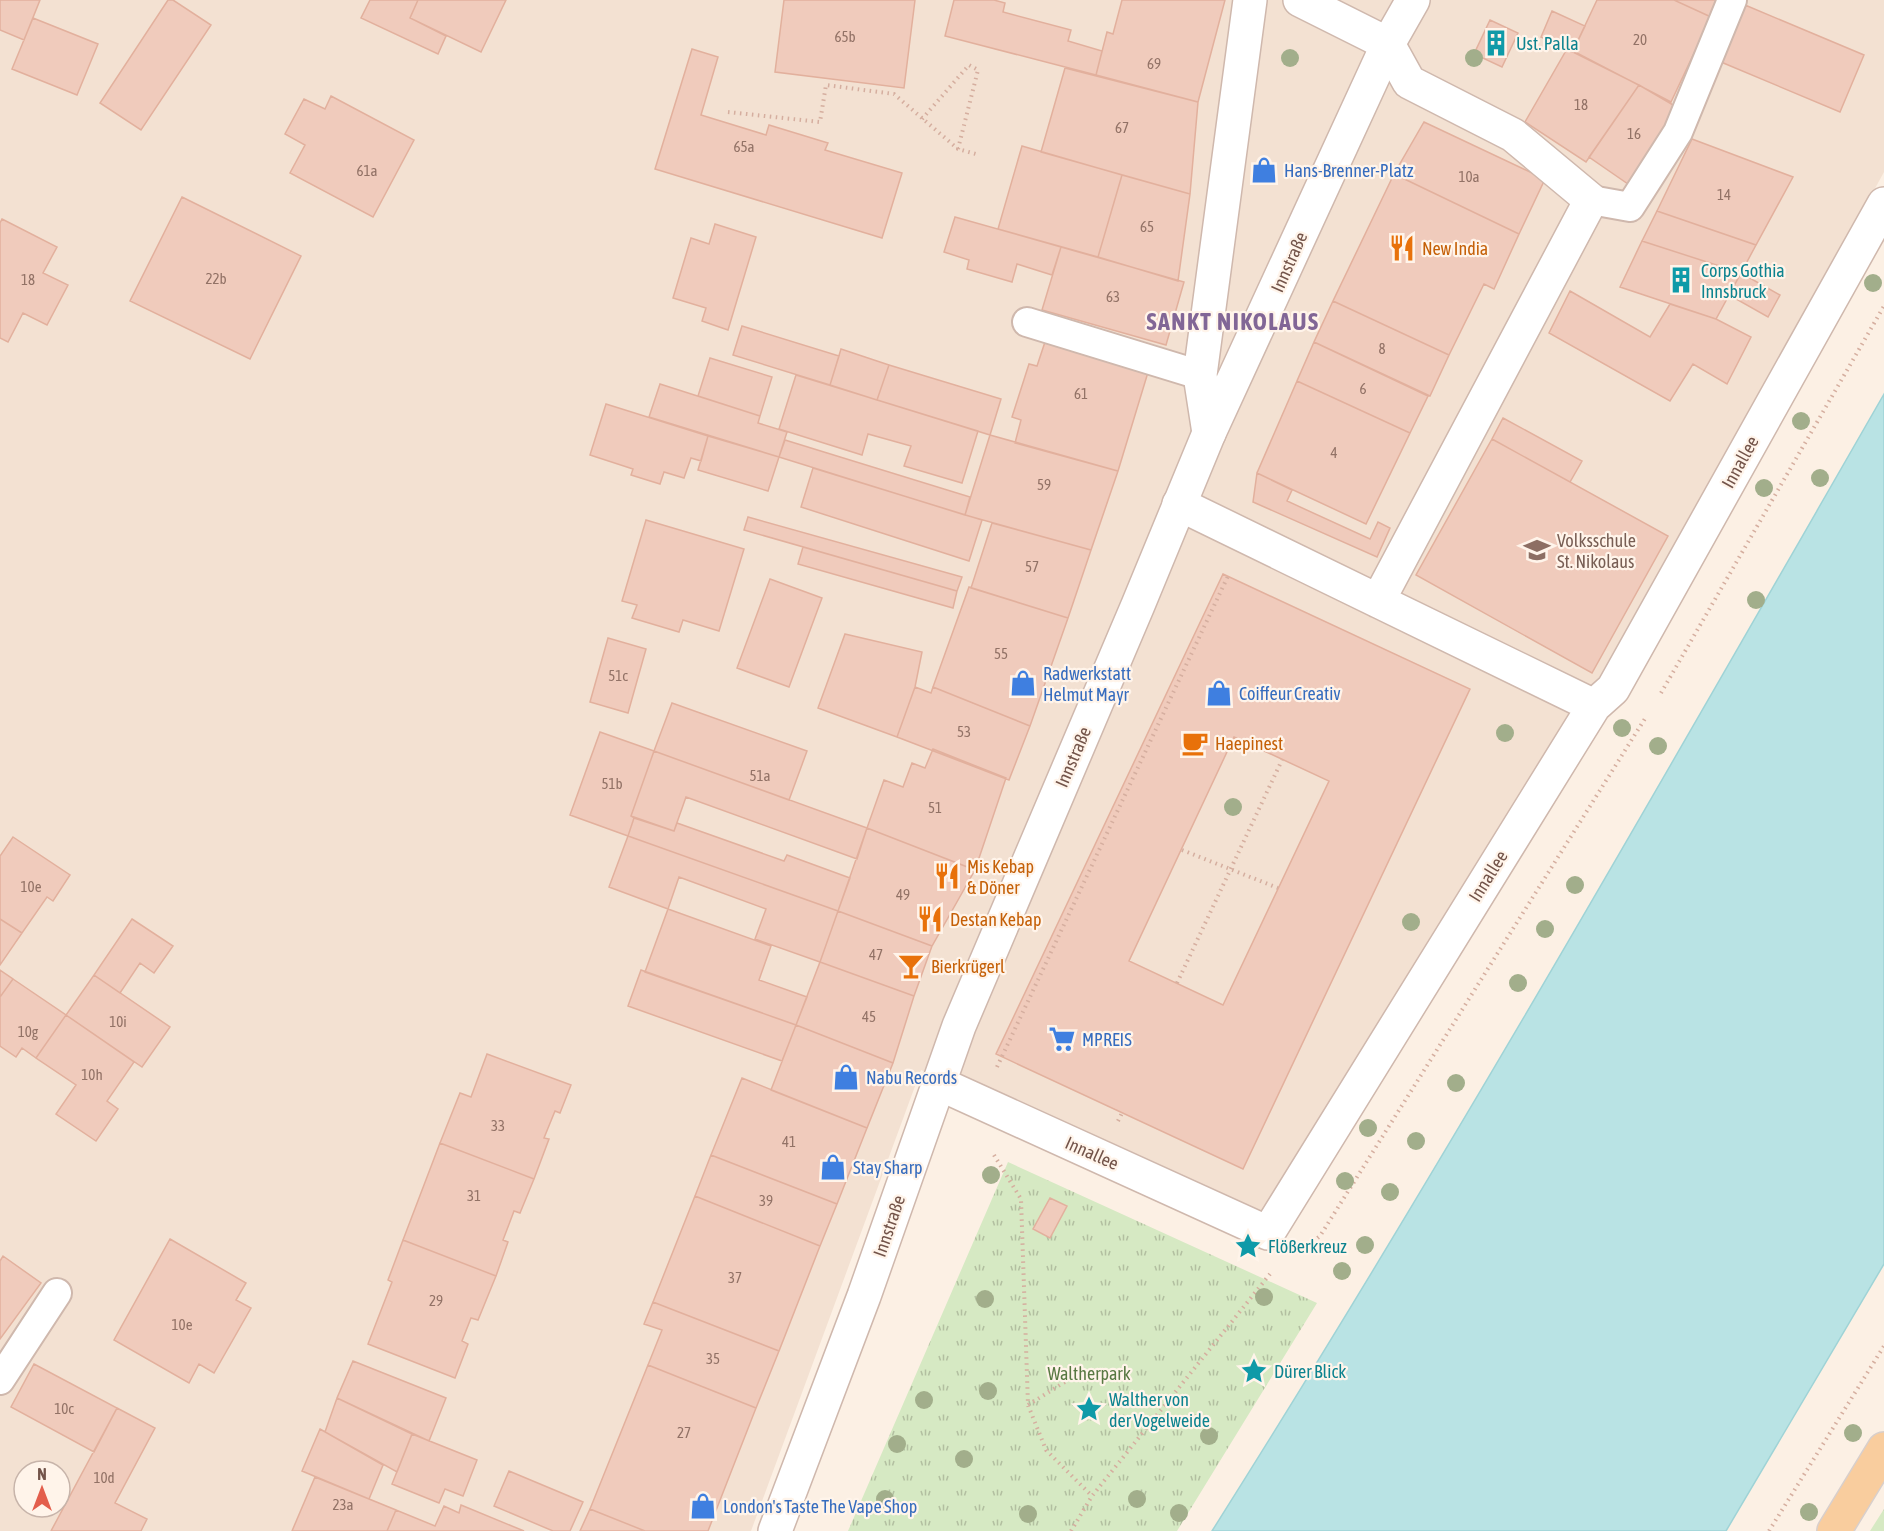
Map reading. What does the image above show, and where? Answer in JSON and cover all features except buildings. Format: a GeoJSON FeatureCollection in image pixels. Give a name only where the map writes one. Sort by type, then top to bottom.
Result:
{"type":"FeatureCollection","features":[{"type":"Feature","properties":{"kind":"main road"},"geometry":{"type":"LineString","coordinates":[[1833,1531],[1884,1449]]}},
{"type":"Feature","properties":{"kind":"street"},"geometry":{"type":"LineString","coordinates":[[1209,433],[1200,375],[1250,0]]}},
{"type":"Feature","properties":{"kind":"street"},"geometry":{"type":"LineString","coordinates":[[1300,0],[1388,44],[1409,82],[1513,135],[1591,200],[1378,601]]}},
{"type":"Feature","properties":{"kind":"street","name":"Innstraße"},"geometry":{"type":"LineString","coordinates":[[775,1531],[864,1296],[957,1032],[1209,433],[1388,44],[1413,0]]}},
{"type":"Feature","properties":{"kind":"street","name":"Innallee"},"geometry":{"type":"LineString","coordinates":[[938,1083],[1268,1233],[1594,706],[1613,689],[1884,204]]}},
{"type":"Feature","properties":{"kind":"street"},"geometry":{"type":"LineString","coordinates":[[1179,504],[1594,706]]}},
{"type":"Feature","properties":{"kind":"lane"},"geometry":{"type":"LineString","coordinates":[[1591,200],[1630,207],[1678,132],[1732,0]]}},
{"type":"Feature","properties":{"kind":"lane"},"geometry":{"type":"LineString","coordinates":[[1027,322],[1200,375]]}},
{"type":"Feature","properties":{"kind":"lane"},"geometry":{"type":"LineString","coordinates":[[0,1380],[57,1293]]}},
{"type":"Feature","properties":{"kind":"path"},"geometry":{"type":"LineString","coordinates":[[922,119],[969,65],[978,70],[958,149]]}},
{"type":"Feature","properties":{"kind":"path"},"geometry":{"type":"LineString","coordinates":[[728,112],[820,122],[826,86],[894,94],[958,149],[976,154]]}},
{"type":"Feature","properties":{"kind":"path"},"geometry":{"type":"LineString","coordinates":[[1656,702],[1884,306]]}},
{"type":"Feature","properties":{"kind":"path"},"geometry":{"type":"LineString","coordinates":[[1092,1496],[1046,1450],[1028,1405],[1021,1199],[975,1125],[1001,1056],[1228,576]]}},
{"type":"Feature","properties":{"kind":"path"},"geometry":{"type":"LineString","coordinates":[[1311,1243],[1320,1236],[1649,712]]}},
{"type":"Feature","properties":{"kind":"path"},"geometry":{"type":"LineString","coordinates":[[1177,983],[1282,760]]}},
{"type":"Feature","properties":{"kind":"path"},"geometry":{"type":"LineString","coordinates":[[1182,850],[1278,888]]}},
{"type":"Feature","properties":{"kind":"path"},"geometry":{"type":"LineString","coordinates":[[1071,1531],[1092,1496],[1273,1270],[1268,1233]]}},
{"type":"Feature","properties":{"kind":"path"},"geometry":{"type":"LineString","coordinates":[[1770,1531],[1884,1346]]}},
{"type":"Feature","properties":{"kind":"path"},"geometry":{"type":"LineString","coordinates":[[1028,1405],[1084,1370]]}},
{"type":"Feature","properties":{"kind":"shaded area"},"geometry":{"type":"Polygon","coordinates":[[[0,0],[1884,0],[1884,172],[1608,678],[1260,1217],[921,1070],[751,1531],[0,1531],[0,0]]]}},
{"type":"Feature","properties":{"kind":"green space","name":"Waltherpark"},"geometry":{"type":"Polygon","coordinates":[[[1008,1162],[1317,1303],[1177,1531],[848,1531],[1008,1162]]]}},
{"type":"Feature","properties":{"kind":"green space"},"geometry":{"type":"Polygon","coordinates":[[[1884,1509],[1884,1531],[1870,1531],[1884,1509]]]}},
{"type":"Feature","properties":{"kind":"water"},"geometry":{"type":"Polygon","coordinates":[[[1884,394],[1884,1264],[1726,1531],[1212,1531],[1470,1108],[1884,394]]]}},
{"type":"Feature","properties":{"kind":"place","name":"Ust. Palla"},"geometry":{"type":"Point","coordinates":[1496,43]}},
{"type":"Feature","properties":{"kind":"place","name":"Hans-Brenner-Platz"},"geometry":{"type":"Point","coordinates":[1264,170]}},
{"type":"Feature","properties":{"kind":"place","name":"New India"},"geometry":{"type":"Point","coordinates":[1402,248]}},
{"type":"Feature","properties":{"kind":"place","name":"Corps Gothia Innsbruck"},"geometry":{"type":"Point","coordinates":[1681,280]}},
{"type":"Feature","properties":{"kind":"place","name":"Volksschule St. Nikolaus"},"geometry":{"type":"Point","coordinates":[1537,550]}},
{"type":"Feature","properties":{"kind":"place","name":"Radwerkstatt Helmut Mayr"},"geometry":{"type":"Point","coordinates":[1023,683]}},
{"type":"Feature","properties":{"kind":"place","name":"Coiffeur Creativ"},"geometry":{"type":"Point","coordinates":[1219,693]}},
{"type":"Feature","properties":{"kind":"place","name":"Haepinest"},"geometry":{"type":"Point","coordinates":[1195,743]}},
{"type":"Feature","properties":{"kind":"place","name":"Mis Kebap & Döner"},"geometry":{"type":"Point","coordinates":[947,876]}},
{"type":"Feature","properties":{"kind":"place","name":"Destan Kebap"},"geometry":{"type":"Point","coordinates":[930,919]}},
{"type":"Feature","properties":{"kind":"place","name":"Bierkrügerl"},"geometry":{"type":"Point","coordinates":[911,966]}},
{"type":"Feature","properties":{"kind":"place","name":"MPREIS"},"geometry":{"type":"Point","coordinates":[1062,1039]}},
{"type":"Feature","properties":{"kind":"place","name":"Nabu Records"},"geometry":{"type":"Point","coordinates":[846,1077]}},
{"type":"Feature","properties":{"kind":"place","name":"Stay Sharp"},"geometry":{"type":"Point","coordinates":[833,1167]}},
{"type":"Feature","properties":{"kind":"place","name":"Flößerkreuz"},"geometry":{"type":"Point","coordinates":[1248,1246]}},
{"type":"Feature","properties":{"kind":"place","name":"Dürer Blick"},"geometry":{"type":"Point","coordinates":[1254,1371]}},
{"type":"Feature","properties":{"kind":"place","name":"Walther von der Vogelweide"},"geometry":{"type":"Point","coordinates":[1089,1409]}},
{"type":"Feature","properties":{"kind":"place","name":"London's Taste The Vape Shop"},"geometry":{"type":"Point","coordinates":[703,1506]}},
{"type":"Feature","properties":{"kind":"district","name":"SANKT NIKOLAUS"},"geometry":{"type":"Point","coordinates":[1233,321]}}]}
